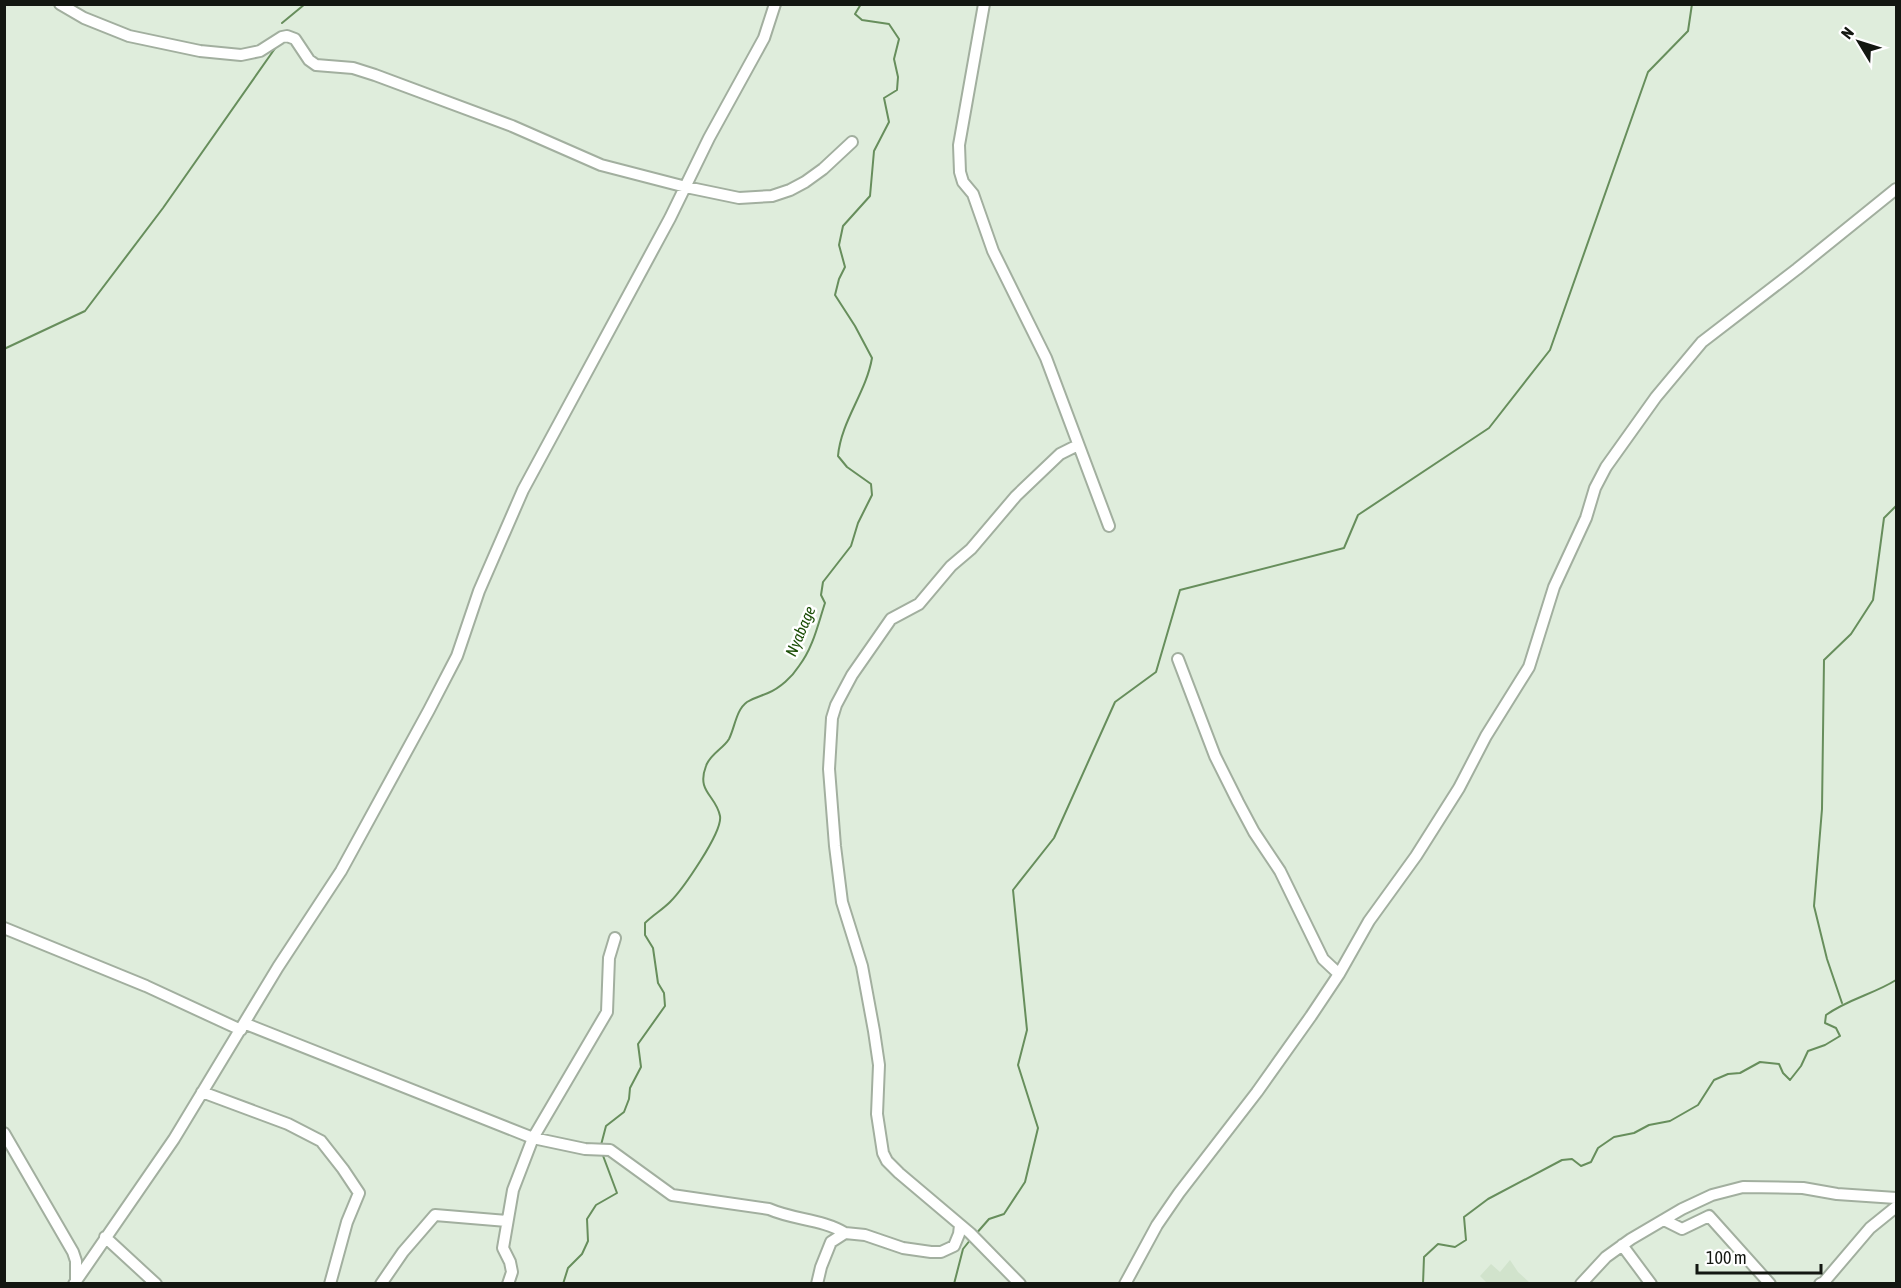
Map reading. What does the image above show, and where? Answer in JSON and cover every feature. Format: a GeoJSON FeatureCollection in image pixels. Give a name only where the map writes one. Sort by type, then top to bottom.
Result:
{"type":"FeatureCollection","features":[{"type":"Feature","properties":{"kind":"street"},"geometry":{"type":"LineString","coordinates":[[60,4],[84,18],[129,36],[200,51],[241,55],[260,51],[287,36],[295,39],[309,60],[316,65],[353,68],[375,75],[512,126],[601,165],[739,198],[772,196],[790,190],[806,182],[852,142]]}},
{"type":"Feature","properties":{"kind":"street"},"geometry":{"type":"LineString","coordinates":[[75,1282],[159,1162],[278,967],[341,871],[457,656],[479,591],[523,490],[686,187],[723,111],[764,38],[775,4]]}},
{"type":"Feature","properties":{"kind":"street"},"geometry":{"type":"LineString","coordinates":[[984,4],[959,145],[960,172],[963,182],[973,195],[993,251],[1047,358],[1109,526]]}},
{"type":"Feature","properties":{"kind":"street"},"geometry":{"type":"LineString","coordinates":[[1125,1284],[1157,1225],[1257,1092],[1339,974],[1369,921],[1416,856],[1459,788],[1486,736],[1529,667],[1554,586],[1586,518],[1595,488],[1606,468],[1656,397],[1702,342],[1896,189]]}},
{"type":"Feature","properties":{"kind":"street"},"geometry":{"type":"LineString","coordinates":[[1020,1284],[960,1225],[899,1173],[887,1161],[883,1153],[877,1114],[879,1065],[874,1031],[862,966],[843,902],[835,846],[829,769],[832,718],[836,705],[852,675],[891,620],[918,604],[951,566],[971,549],[1016,496],[1060,454],[1078,445]]}},
{"type":"Feature","properties":{"kind":"street"},"geometry":{"type":"LineString","coordinates":[[1178,659],[1215,756],[1238,802],[1291,891],[1323,959],[1339,974]]}},
{"type":"Feature","properties":{"kind":"street"},"geometry":{"type":"LineString","coordinates":[[4,928],[243,1027],[533,1138],[585,1149],[610,1150],[672,1195],[769,1209],[782,1215],[828,1224],[845,1233],[865,1235],[903,1248],[941,1252],[954,1246],[960,1225]]}},
{"type":"Feature","properties":{"kind":"street"},"geometry":{"type":"LineString","coordinates":[[508,1284],[512,1272],[503,1248],[513,1190],[533,1138],[607,1012],[609,958],[615,938]]}},
{"type":"Feature","properties":{"kind":"street"},"geometry":{"type":"LineString","coordinates":[[202,1092],[288,1124],[321,1141],[343,1169],[359,1193],[347,1222],[330,1284]]}},
{"type":"Feature","properties":{"kind":"street"},"geometry":{"type":"LineString","coordinates":[[4,1134],[73,1252],[76,1261],[75,1282]]}},
{"type":"Feature","properties":{"kind":"street"},"geometry":{"type":"LineString","coordinates":[[1581,1284],[1606,1257],[1622,1245],[1712,1195],[1743,1187],[1803,1188],[1837,1194],[1896,1198]]}},
{"type":"Feature","properties":{"kind":"street"},"geometry":{"type":"LineString","coordinates":[[1820,1284],[1870,1228],[1896,1207]]}},
{"type":"Feature","properties":{"kind":"street"},"geometry":{"type":"LineString","coordinates":[[381,1284],[403,1252],[435,1215],[507,1221]]}},
{"type":"Feature","properties":{"kind":"street"},"geometry":{"type":"LineString","coordinates":[[1664,1220],[1682,1229],[1709,1216],[1770,1284]]}},
{"type":"Feature","properties":{"kind":"street"},"geometry":{"type":"LineString","coordinates":[[817,1284],[831,1242],[845,1233]]}},
{"type":"Feature","properties":{"kind":"street"},"geometry":{"type":"LineString","coordinates":[[105,1237],[156,1284]]}},
{"type":"Feature","properties":{"kind":"street"},"geometry":{"type":"LineString","coordinates":[[1622,1245],[1651,1284]]}},
{"type":"Feature","properties":{"kind":"shaded area"},"geometry":{"type":"Polygon","coordinates":[[[1510,1260],[1518,1272],[1530,1283],[1487,1283],[1480,1276],[1491,1264],[1500,1272],[1510,1260]]]}},
{"type":"Feature","properties":{"kind":"waterway"},"geometry":{"type":"LineString","coordinates":[[282,23],[305,4]]}},
{"type":"Feature","properties":{"kind":"waterway","name":"Nyabage"},"geometry":{"type":"LineString","coordinates":[[601,1145],[606,1126],[624,1112],[630,1088],[641,1067],[638,1044],[665,1006],[664,993],[658,983],[653,948],[645,935],[645,923],[670,902],[683,886],[701,861],[719,824],[718,809],[703,782],[706,766],[710,758],[729,739],[743,705],[781,685],[804,659],[815,636],[825,603],[821,595],[823,582],[851,546],[858,523],[872,495],[871,484],[847,467],[838,456],[844,431],[865,383],[872,358],[835,295],[845,267],[839,245],[843,226],[870,196],[874,151],[889,122],[884,98],[897,90],[898,77],[894,59],[899,39],[889,24],[862,20],[855,14],[861,4]]}},
{"type":"Feature","properties":{"kind":"waterway"},"geometry":{"type":"LineString","coordinates":[[975,1235],[989,1219],[1004,1214],[1025,1182],[1038,1128],[1018,1065],[1027,1030],[1013,890],[1054,838],[1115,702],[1156,672],[1180,590],[1344,548],[1358,515],[1489,428],[1550,350],[1648,72],[1688,31],[1692,4]]}},
{"type":"Feature","properties":{"kind":"waterway"},"geometry":{"type":"LineString","coordinates":[[4,349],[85,311],[163,208],[276,47]]}},
{"type":"Feature","properties":{"kind":"waterway"},"geometry":{"type":"LineString","coordinates":[[1842,1003],[1827,959],[1814,906],[1822,809],[1824,660],[1851,634],[1873,600],[1884,518],[1896,506]]}},
{"type":"Feature","properties":{"kind":"waterway"},"geometry":{"type":"LineString","coordinates":[[1423,1284],[1424,1257],[1438,1244],[1455,1247],[1466,1240],[1464,1217],[1488,1199],[1562,1160],[1572,1159],[1581,1166],[1591,1162],[1598,1148],[1614,1137],[1634,1133],[1649,1125],[1670,1121],[1698,1105],[1714,1080],[1728,1074],[1740,1073],[1760,1062],[1779,1064],[1783,1073],[1790,1080],[1801,1066],[1808,1051],[1840,1036],[1836,1028],[1825,1023],[1826,1015],[1896,980]]}},
{"type":"Feature","properties":{"kind":"waterway","name":"Nyabage"},"geometry":{"type":"LineString","coordinates":[[563,1284],[568,1268],[582,1254],[588,1241],[587,1219],[596,1205],[617,1193],[602,1153]]}},
{"type":"Feature","properties":{"kind":"waterway"},"geometry":{"type":"LineString","coordinates":[[954,1284],[963,1249],[971,1239]]}}]}
